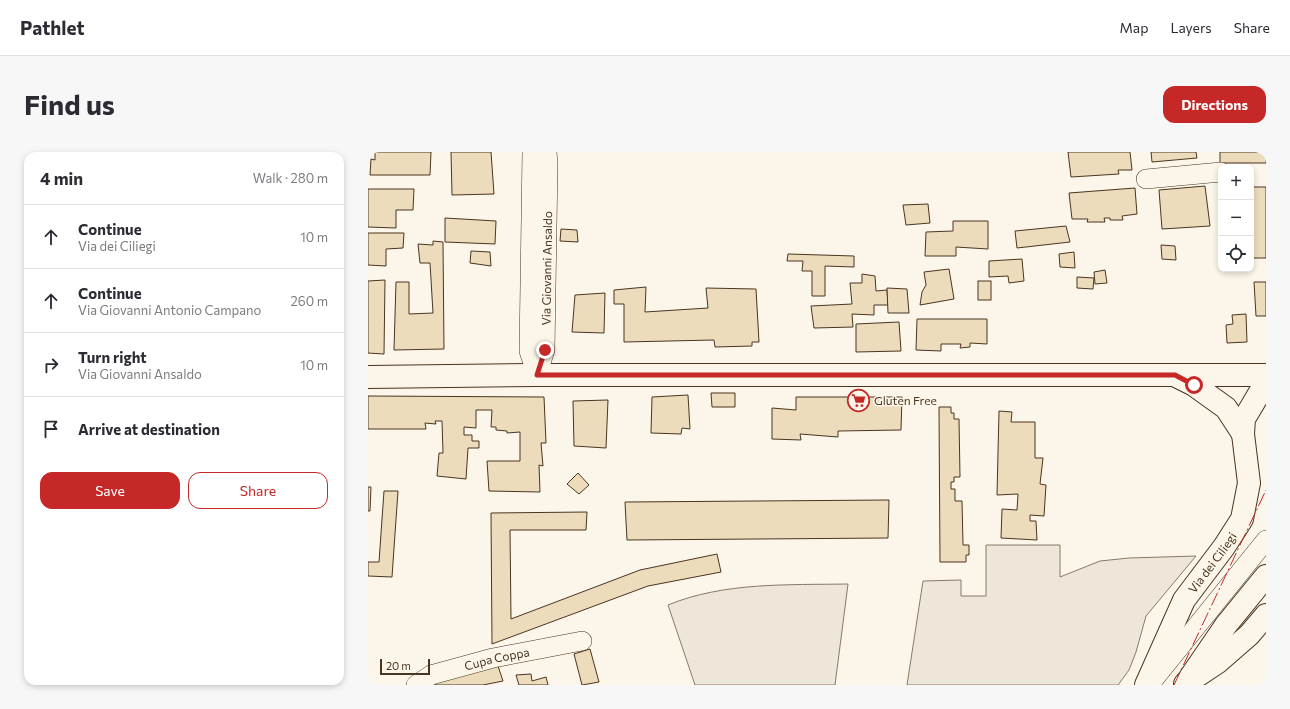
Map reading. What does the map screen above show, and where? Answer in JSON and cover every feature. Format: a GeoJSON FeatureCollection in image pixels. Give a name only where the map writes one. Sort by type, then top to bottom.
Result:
{"type":"FeatureCollection","features":[{"type":"Feature","properties":{"kind":"main road"},"geometry":{"type":"LineString","coordinates":[[368,377],[537,375],[1266,375]]}},
{"type":"Feature","properties":{"kind":"main road","name":"Via dei Ciliegi"},"geometry":{"type":"LineString","coordinates":[[1175,375],[1194,385],[1226,408],[1243,434]]}},
{"type":"Feature","properties":{"kind":"main road","name":"Via dei Ciliegi"},"geometry":{"type":"LineString","coordinates":[[1147,685],[1184,600],[1224,547],[1242,519],[1250,483],[1243,434],[1244,419],[1260,392],[1266,387]]}},
{"type":"Feature","properties":{"kind":"main road"},"geometry":{"type":"LineString","coordinates":[[1185,684],[1226,625],[1266,576]]}},
{"type":"Feature","properties":{"kind":"main road"},"geometry":{"type":"LineString","coordinates":[[1185,684],[1218,662],[1249,634],[1266,615]]}},
{"type":"Feature","properties":{"kind":"street","name":"Via Giovanni Ansaldo"},"geometry":{"type":"LineString","coordinates":[[532,152],[529,351],[537,375]]}},
{"type":"Feature","properties":{"kind":"street","name":"Via Giovanni Ansaldo"},"geometry":{"type":"LineString","coordinates":[[537,375],[545,350],[547,152]]}},
{"type":"Feature","properties":{"kind":"street"},"geometry":{"type":"LineString","coordinates":[[1146,179],[1218,172]]}},
{"type":"Feature","properties":{"kind":"street"},"geometry":{"type":"LineString","coordinates":[[1147,685],[1266,540]]}},
{"type":"Feature","properties":{"kind":"street","name":"Cupa Coppa"},"geometry":{"type":"LineString","coordinates":[[416,685],[431,675],[493,658],[582,641]]}},
{"type":"Feature","properties":{"kind":"shaded area"},"geometry":{"type":"Polygon","coordinates":[[[986,545],[1060,545],[1060,577],[1100,561],[1129,558],[1196,556],[1146,616],[1136,652],[1129,670],[1118,685],[907,685],[923,581],[961,580],[961,596],[986,596],[986,545]]]}},
{"type":"Feature","properties":{"kind":"shaded area"},"geometry":{"type":"Polygon","coordinates":[[[848,584],[835,685],[695,685],[668,605],[711,592],[756,586],[848,584]]]}},
{"type":"Feature","properties":{"kind":"building"},"geometry":{"type":"Polygon","coordinates":[[[375,152],[431,152],[430,175],[370,175],[371,159],[375,160],[375,152]]]}},
{"type":"Feature","properties":{"kind":"building"},"geometry":{"type":"Polygon","coordinates":[[[451,152],[491,152],[494,194],[452,195],[451,152]]]}},
{"type":"Feature","properties":{"kind":"building"},"geometry":{"type":"Polygon","coordinates":[[[1068,152],[1130,152],[1132,170],[1118,170],[1119,174],[1071,177],[1068,152]]]}},
{"type":"Feature","properties":{"kind":"building"},"geometry":{"type":"Polygon","coordinates":[[[1151,152],[1196,152],[1197,158],[1152,162],[1151,152]]]}},
{"type":"Feature","properties":{"kind":"building"},"geometry":{"type":"Polygon","coordinates":[[[1220,152],[1266,152],[1266,163],[1220,163],[1220,152]]]}},
{"type":"Feature","properties":{"kind":"building"},"geometry":{"type":"Polygon","coordinates":[[[1205,186],[1210,226],[1162,229],[1159,190],[1205,186]]]}},
{"type":"Feature","properties":{"kind":"building"},"geometry":{"type":"Polygon","coordinates":[[[1254,187],[1266,187],[1266,258],[1254,258],[1254,187]]]}},
{"type":"Feature","properties":{"kind":"building"},"geometry":{"type":"Polygon","coordinates":[[[1135,188],[1137,214],[1122,216],[1123,220],[1110,220],[1110,218],[1104,218],[1105,222],[1087,222],[1088,219],[1072,219],[1069,193],[1135,188]]]}},
{"type":"Feature","properties":{"kind":"building"},"geometry":{"type":"Polygon","coordinates":[[[368,189],[414,189],[413,210],[396,210],[396,228],[368,227],[368,189]]]}},
{"type":"Feature","properties":{"kind":"building"},"geometry":{"type":"Polygon","coordinates":[[[928,204],[930,223],[906,225],[903,205],[928,204]]]}},
{"type":"Feature","properties":{"kind":"building"},"geometry":{"type":"Polygon","coordinates":[[[445,218],[496,221],[495,244],[445,242],[445,218]]]}},
{"type":"Feature","properties":{"kind":"building"},"geometry":{"type":"Polygon","coordinates":[[[953,221],[988,221],[988,249],[956,247],[956,256],[925,256],[926,232],[953,231],[953,221]]]}},
{"type":"Feature","properties":{"kind":"building"},"geometry":{"type":"Polygon","coordinates":[[[1066,226],[1070,242],[1017,248],[1015,231],[1066,226]]]}},
{"type":"Feature","properties":{"kind":"building"},"geometry":{"type":"Polygon","coordinates":[[[561,229],[577,230],[578,242],[560,241],[561,229]]]}},
{"type":"Feature","properties":{"kind":"building"},"geometry":{"type":"Polygon","coordinates":[[[368,233],[404,233],[403,248],[386,249],[386,266],[368,265],[368,233]]]}},
{"type":"Feature","properties":{"kind":"building"},"geometry":{"type":"Polygon","coordinates":[[[433,241],[443,242],[444,349],[394,350],[396,282],[409,282],[409,314],[433,313],[430,263],[420,263],[418,244],[433,245],[433,241]]]}},
{"type":"Feature","properties":{"kind":"building"},"geometry":{"type":"Polygon","coordinates":[[[1161,245],[1175,246],[1176,260],[1162,259],[1161,245]]]}},
{"type":"Feature","properties":{"kind":"building"},"geometry":{"type":"Polygon","coordinates":[[[471,251],[490,252],[491,266],[470,263],[471,251]]]}},
{"type":"Feature","properties":{"kind":"building"},"geometry":{"type":"Polygon","coordinates":[[[1074,252],[1075,268],[1060,267],[1059,254],[1074,252]]]}},
{"type":"Feature","properties":{"kind":"building"},"geometry":{"type":"Polygon","coordinates":[[[788,254],[854,256],[854,267],[825,266],[825,296],[812,296],[812,271],[802,271],[803,261],[787,261],[788,254]]]}},
{"type":"Feature","properties":{"kind":"building"},"geometry":{"type":"Polygon","coordinates":[[[1022,259],[1024,281],[1009,283],[1008,276],[989,277],[989,261],[1022,259]]]}},
{"type":"Feature","properties":{"kind":"building"},"geometry":{"type":"Polygon","coordinates":[[[949,269],[954,299],[920,305],[922,292],[926,285],[924,272],[949,269]]]}},
{"type":"Feature","properties":{"kind":"building"},"geometry":{"type":"Polygon","coordinates":[[[1105,270],[1107,283],[1095,284],[1094,272],[1105,270]]]}},
{"type":"Feature","properties":{"kind":"building"},"geometry":{"type":"Polygon","coordinates":[[[862,274],[875,276],[876,291],[887,290],[888,305],[874,305],[874,315],[852,314],[853,327],[814,328],[811,306],[852,304],[850,283],[862,283],[862,274]]]}},
{"type":"Feature","properties":{"kind":"building"},"geometry":{"type":"Polygon","coordinates":[[[1077,277],[1094,278],[1093,289],[1077,288],[1077,277]]]}},
{"type":"Feature","properties":{"kind":"building"},"geometry":{"type":"Polygon","coordinates":[[[385,280],[384,354],[368,353],[368,281],[385,280]]]}},
{"type":"Feature","properties":{"kind":"building"},"geometry":{"type":"Polygon","coordinates":[[[978,281],[991,281],[991,300],[978,300],[978,281]]]}},
{"type":"Feature","properties":{"kind":"building"},"geometry":{"type":"Polygon","coordinates":[[[1254,282],[1266,282],[1266,316],[1256,316],[1254,282]]]}},
{"type":"Feature","properties":{"kind":"building"},"geometry":{"type":"Polygon","coordinates":[[[646,287],[645,312],[708,308],[706,288],[756,289],[759,342],[752,342],[752,346],[715,347],[714,340],[624,342],[624,304],[614,304],[614,290],[646,287]]]}},
{"type":"Feature","properties":{"kind":"building"},"geometry":{"type":"Polygon","coordinates":[[[887,288],[907,289],[909,313],[888,313],[887,288]]]}},
{"type":"Feature","properties":{"kind":"building"},"geometry":{"type":"Polygon","coordinates":[[[605,293],[604,333],[572,332],[575,295],[605,293]]]}},
{"type":"Feature","properties":{"kind":"building"},"geometry":{"type":"Polygon","coordinates":[[[1246,314],[1247,342],[1227,343],[1226,325],[1233,324],[1232,315],[1246,314]]]}},
{"type":"Feature","properties":{"kind":"building"},"geometry":{"type":"Polygon","coordinates":[[[917,319],[987,319],[987,344],[970,343],[970,347],[960,348],[961,344],[941,344],[941,351],[916,350],[917,319]]]}},
{"type":"Feature","properties":{"kind":"building"},"geometry":{"type":"Polygon","coordinates":[[[899,322],[901,351],[856,352],[856,324],[899,322]]]}},
{"type":"Feature","properties":{"kind":"building"},"geometry":{"type":"Polygon","coordinates":[[[711,393],[735,393],[735,407],[712,407],[711,393]]]}},
{"type":"Feature","properties":{"kind":"building"},"geometry":{"type":"Polygon","coordinates":[[[688,395],[690,429],[682,428],[681,434],[651,433],[652,397],[688,395]]]}},
{"type":"Feature","properties":{"kind":"building"},"geometry":{"type":"Polygon","coordinates":[[[368,396],[544,397],[546,443],[541,443],[543,466],[539,465],[540,492],[489,491],[487,461],[520,461],[520,432],[507,433],[507,431],[496,430],[496,427],[491,427],[492,410],[476,410],[476,428],[464,427],[464,435],[472,435],[472,441],[479,441],[479,448],[468,448],[466,479],[437,476],[439,453],[443,453],[442,421],[435,421],[436,424],[425,423],[426,429],[368,429],[368,396]]]}},
{"type":"Feature","properties":{"kind":"building"},"geometry":{"type":"Polygon","coordinates":[[[796,397],[902,397],[901,430],[838,431],[838,437],[800,434],[801,440],[772,439],[772,408],[796,410],[796,397]]]}},
{"type":"Feature","properties":{"kind":"building"},"geometry":{"type":"Polygon","coordinates":[[[608,400],[606,448],[574,446],[573,401],[608,400]]]}},
{"type":"Feature","properties":{"kind":"building"},"geometry":{"type":"Polygon","coordinates":[[[939,407],[951,407],[951,413],[954,413],[954,419],[959,419],[960,477],[954,477],[954,482],[951,482],[951,489],[955,489],[955,501],[962,501],[963,545],[969,545],[969,555],[966,555],[966,562],[940,562],[939,407]]]}},
{"type":"Feature","properties":{"kind":"building"},"geometry":{"type":"Polygon","coordinates":[[[999,411],[1012,412],[1011,422],[1035,422],[1035,458],[1043,458],[1040,484],[1046,485],[1044,516],[1030,515],[1030,521],[1036,521],[1037,540],[1001,538],[1002,509],[1017,510],[1018,494],[997,495],[999,411]]]}},
{"type":"Feature","properties":{"kind":"building"},"geometry":{"type":"Polygon","coordinates":[[[578,473],[589,485],[579,494],[567,484],[578,473]]]}},
{"type":"Feature","properties":{"kind":"building"},"geometry":{"type":"Polygon","coordinates":[[[368,487],[371,487],[370,511],[368,511],[368,487]]]}},
{"type":"Feature","properties":{"kind":"building"},"geometry":{"type":"Polygon","coordinates":[[[384,491],[398,491],[392,577],[368,576],[368,562],[379,562],[384,491]]]}},
{"type":"Feature","properties":{"kind":"building"},"geometry":{"type":"Polygon","coordinates":[[[889,500],[888,538],[627,540],[625,502],[889,500]]]}},
{"type":"Feature","properties":{"kind":"building"},"geometry":{"type":"Polygon","coordinates":[[[587,512],[586,530],[510,530],[511,619],[640,570],[717,554],[721,572],[648,586],[492,644],[491,513],[587,512]]]}},
{"type":"Feature","properties":{"kind":"building"},"geometry":{"type":"Polygon","coordinates":[[[590,649],[599,682],[582,685],[574,654],[590,649]]]}},
{"type":"Feature","properties":{"kind":"building"},"geometry":{"type":"Polygon","coordinates":[[[498,666],[503,681],[483,685],[436,685],[434,680],[498,666]]]}},
{"type":"Feature","properties":{"kind":"building"},"geometry":{"type":"Polygon","coordinates":[[[531,674],[532,681],[546,677],[548,685],[519,685],[516,675],[531,674]]]}},
{"type":"Feature","properties":{"kind":"power"},"geometry":{"type":"LineString","coordinates":[[1174,685],[1266,490]]}},
{"type":"Feature","properties":{"kind":"place","name":"Gluten Free"},"geometry":{"type":"Point","coordinates":[859,400]}},
{"type":"Feature","properties":{"kind":"route"},"geometry":{"type":"LineString","coordinates":[[545,350],[537,375],[1175,375],[1194,385]]}}]}
